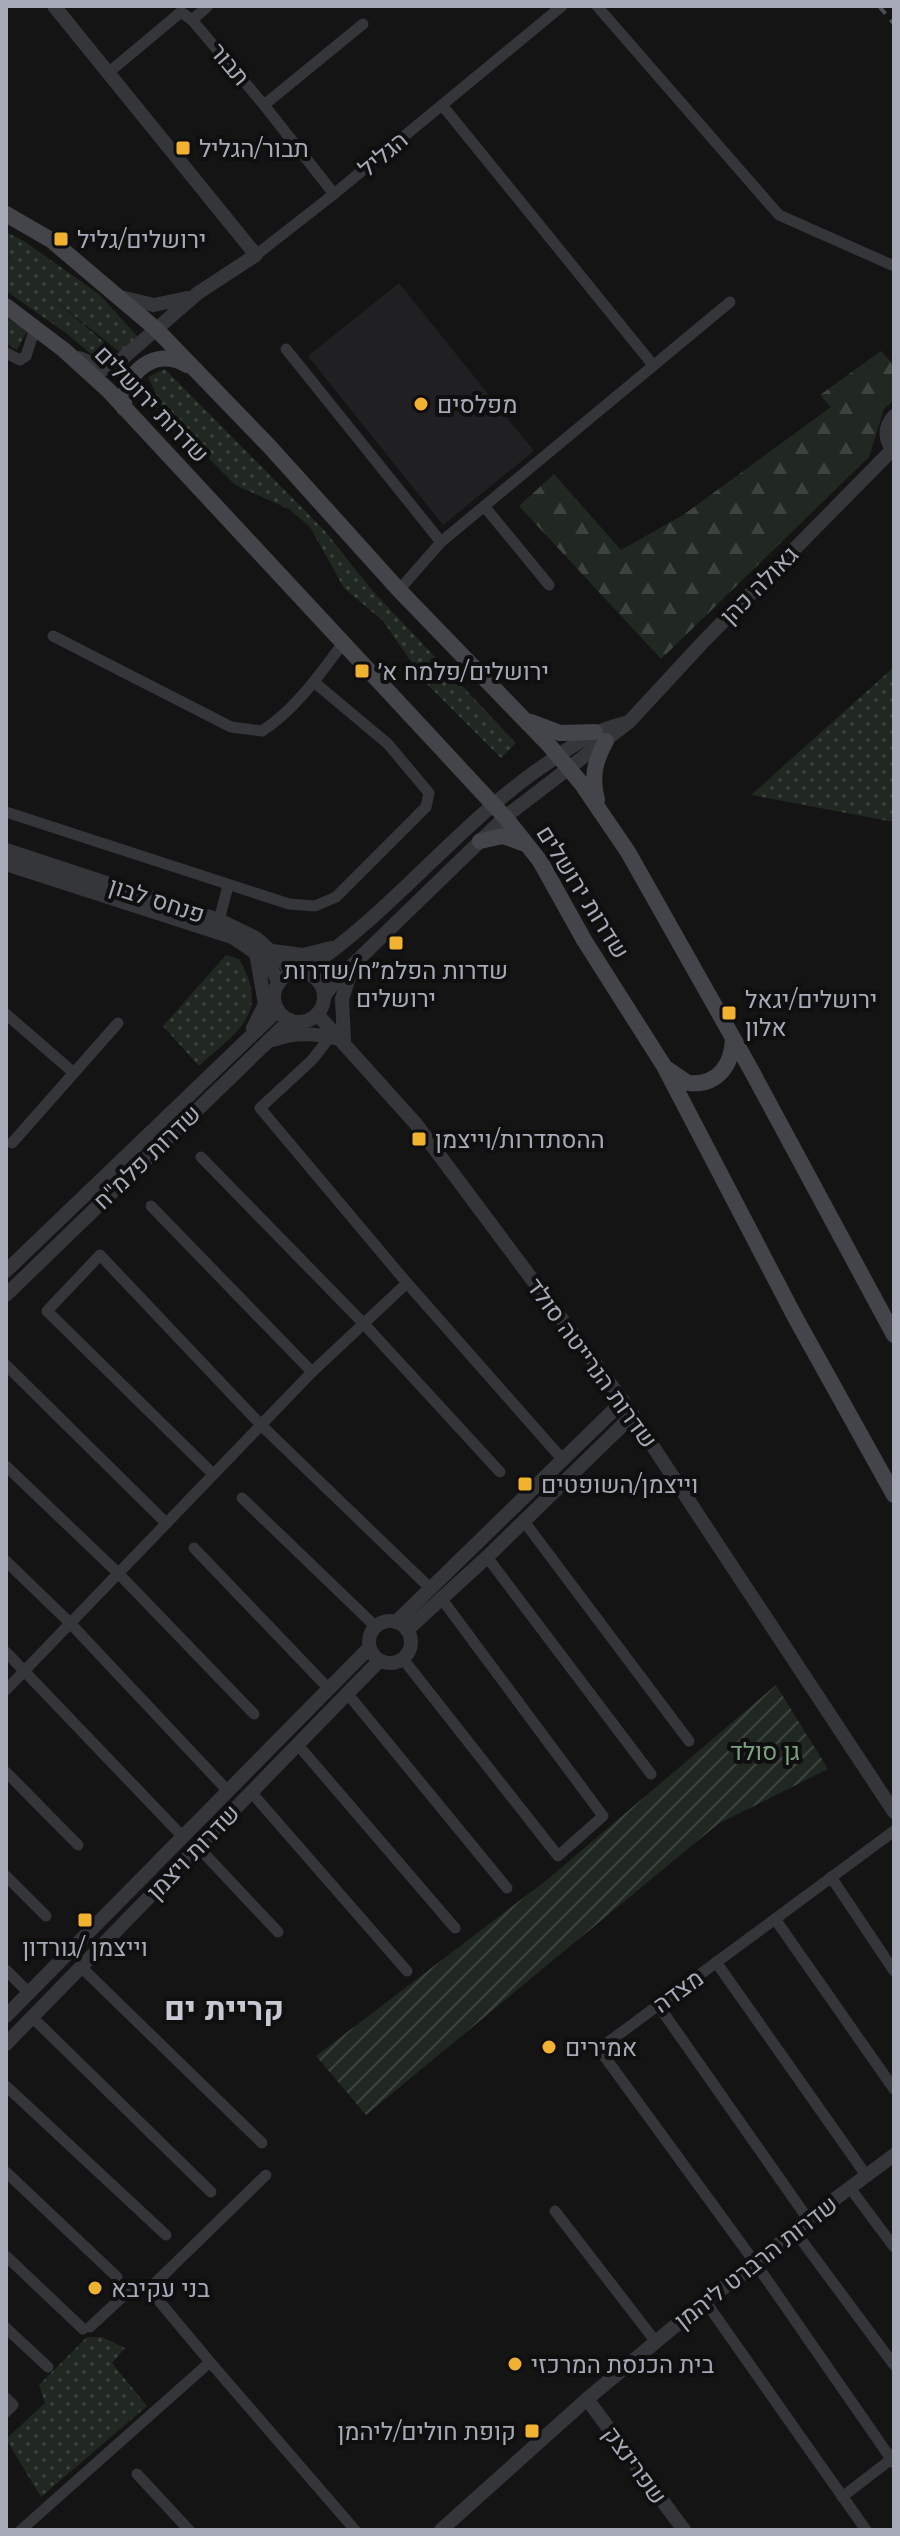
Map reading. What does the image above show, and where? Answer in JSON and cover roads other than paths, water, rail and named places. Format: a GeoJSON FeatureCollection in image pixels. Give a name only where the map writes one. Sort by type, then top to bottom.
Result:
{"type":"FeatureCollection","features":[{"type":"Feature","properties":{"kind":"main road"},"geometry":{"type":"LineString","coordinates":[[6,214],[51,240],[156,329],[270,447],[399,590],[525,720],[600,809],[628,852],[733,1039],[894,1335]]}},
{"type":"Feature","properties":{"kind":"main road","name":"שדרות ירושלים"},"geometry":{"type":"LineString","coordinates":[[6,306],[64,350],[124,408],[500,811],[530,847],[584,940],[664,1066],[795,1317],[894,1495]]}},
{"type":"Feature","properties":{"kind":"main road"},"geometry":{"type":"LineString","coordinates":[[124,408],[127,386],[136,371],[152,360],[172,358],[195,370]]}},
{"type":"Feature","properties":{"kind":"main road"},"geometry":{"type":"LineString","coordinates":[[525,720],[560,733],[601,736],[593,777],[600,809]]}},
{"type":"Feature","properties":{"kind":"main road"},"geometry":{"type":"LineString","coordinates":[[480,841],[503,836],[530,847]]}},
{"type":"Feature","properties":{"kind":"main road"},"geometry":{"type":"LineString","coordinates":[[664,1066],[688,1083],[711,1080],[721,1074],[728,1064],[733,1052],[733,1039]]}},
{"type":"Feature","properties":{"kind":"street"},"geometry":{"type":"LineString","coordinates":[[54,6],[256,255]]}},
{"type":"Feature","properties":{"kind":"street"},"geometry":{"type":"LineString","coordinates":[[192,20],[208,6]]}},
{"type":"Feature","properties":{"kind":"street","name":"הגליל"},"geometry":{"type":"LineString","coordinates":[[64,350],[95,367],[105,369],[116,364],[198,293],[256,255],[334,194],[562,6]]}},
{"type":"Feature","properties":{"kind":"street"},"geometry":{"type":"LineString","coordinates":[[597,6],[779,215],[894,266]]}},
{"type":"Feature","properties":{"kind":"street","name":"תבור"},"geometry":{"type":"LineString","coordinates":[[108,73],[181,12],[192,20],[264,105],[334,194]]}},
{"type":"Feature","properties":{"kind":"street"},"geometry":{"type":"LineString","coordinates":[[264,105],[363,24]]}},
{"type":"Feature","properties":{"kind":"street"},"geometry":{"type":"LineString","coordinates":[[442,105],[653,365]]}},
{"type":"Feature","properties":{"kind":"street","name":"הגליל"},"geometry":{"type":"LineString","coordinates":[[120,297],[154,305],[181,301],[198,293]]}},
{"type":"Feature","properties":{"kind":"street"},"geometry":{"type":"LineString","coordinates":[[399,590],[441,542],[730,302]]}},
{"type":"Feature","properties":{"kind":"street"},"geometry":{"type":"LineString","coordinates":[[6,353],[20,360],[26,356],[35,328]]}},
{"type":"Feature","properties":{"kind":"street"},"geometry":{"type":"LineString","coordinates":[[286,349],[441,542]]}},
{"type":"Feature","properties":{"kind":"street"},"geometry":{"type":"LineString","coordinates":[[893,450],[886,436],[886,428],[894,416]]}},
{"type":"Feature","properties":{"kind":"street","name":"גאולה כהן"},"geometry":{"type":"LineString","coordinates":[[500,811],[528,776],[558,756],[629,722],[704,641],[893,450]]}},
{"type":"Feature","properties":{"kind":"street"},"geometry":{"type":"LineString","coordinates":[[484,506],[549,585]]}},
{"type":"Feature","properties":{"kind":"street"},"geometry":{"type":"LineString","coordinates":[[53,636],[231,727],[262,731],[273,724],[314,682],[343,643]]}},
{"type":"Feature","properties":{"kind":"street"},"geometry":{"type":"LineString","coordinates":[[6,812],[228,886],[289,904],[315,906],[336,897],[426,807],[430,799],[421,781],[388,744],[314,682]]}},
{"type":"Feature","properties":{"kind":"street","name":"גאולה כהן"},"geometry":{"type":"LineString","coordinates":[[569,770],[601,736]]}},
{"type":"Feature","properties":{"kind":"street"},"geometry":{"type":"LineString","coordinates":[[500,811],[480,841],[324,996],[317,1014],[304,1022],[284,1015],[275,994],[279,983],[349,939],[500,811],[569,770]]}},
{"type":"Feature","properties":{"kind":"street","name":"פנחס לבון"},"geometry":{"type":"LineString","coordinates":[[6,850],[219,920],[256,938],[279,983]]}},
{"type":"Feature","properties":{"kind":"street","name":"פנחס לבון"},"geometry":{"type":"LineString","coordinates":[[6,864],[232,937],[299,972]]}},
{"type":"Feature","properties":{"kind":"street"},"geometry":{"type":"LineString","coordinates":[[219,920],[228,886]]}},
{"type":"Feature","properties":{"kind":"street"},"geometry":{"type":"LineString","coordinates":[[225,1059],[253,1028],[265,1004],[264,952],[303,955],[349,939]]}},
{"type":"Feature","properties":{"kind":"street"},"geometry":{"type":"LineString","coordinates":[[354,963],[342,999],[337,1039],[260,1108],[407,1283],[563,1460]]}},
{"type":"Feature","properties":{"kind":"street"},"geometry":{"type":"LineString","coordinates":[[299,972],[320,983],[324,996]]}},
{"type":"Feature","properties":{"kind":"street"},"geometry":{"type":"LineString","coordinates":[[6,1014],[74,1073]]}},
{"type":"Feature","properties":{"kind":"street","name":"שדרות הנרייטה סולד"},"geometry":{"type":"LineString","coordinates":[[317,1014],[416,1124],[623,1401],[894,1812]]}},
{"type":"Feature","properties":{"kind":"street","name":"שדרות פלמ\"ח"},"geometry":{"type":"LineString","coordinates":[[6,1271],[225,1059],[284,1015]]}},
{"type":"Feature","properties":{"kind":"street","name":"שדרות פלמ\"ח"},"geometry":{"type":"LineString","coordinates":[[6,1295],[258,1048],[284,1015]]}},
{"type":"Feature","properties":{"kind":"street"},"geometry":{"type":"LineString","coordinates":[[12,1143],[118,1023]]}},
{"type":"Feature","properties":{"kind":"street"},"geometry":{"type":"LineString","coordinates":[[258,1048],[290,1034],[337,1039]]}},
{"type":"Feature","properties":{"kind":"street"},"geometry":{"type":"LineString","coordinates":[[201,1157],[364,1324],[500,1472]]}},
{"type":"Feature","properties":{"kind":"street"},"geometry":{"type":"LineString","coordinates":[[151,1206],[312,1372]]}},
{"type":"Feature","properties":{"kind":"street"},"geometry":{"type":"LineString","coordinates":[[213,1474],[47,1311],[100,1255],[261,1425],[435,1593],[603,1816],[558,1856],[403,1659]]}},
{"type":"Feature","properties":{"kind":"street"},"geometry":{"type":"LineString","coordinates":[[6,1690],[312,1372],[407,1283]]}},
{"type":"Feature","properties":{"kind":"street"},"geometry":{"type":"LineString","coordinates":[[6,1365],[166,1523]]}},
{"type":"Feature","properties":{"kind":"street"},"geometry":{"type":"LineString","coordinates":[[402,1626],[623,1401]]}},
{"type":"Feature","properties":{"kind":"street"},"geometry":{"type":"LineString","coordinates":[[435,1593],[487,1557],[633,1415]]}},
{"type":"Feature","properties":{"kind":"street"},"geometry":{"type":"LineString","coordinates":[[6,1466],[118,1573],[254,1714]]}},
{"type":"Feature","properties":{"kind":"street"},"geometry":{"type":"LineString","coordinates":[[242,1498],[375,1626]]}},
{"type":"Feature","properties":{"kind":"street"},"geometry":{"type":"LineString","coordinates":[[523,1520],[689,1741]]}},
{"type":"Feature","properties":{"kind":"street"},"geometry":{"type":"LineString","coordinates":[[194,1548],[329,1689]]}},
{"type":"Feature","properties":{"kind":"street"},"geometry":{"type":"LineString","coordinates":[[487,1557],[651,1774]]}},
{"type":"Feature","properties":{"kind":"street"},"geometry":{"type":"LineString","coordinates":[[6,1561],[70,1623],[228,1791]]}},
{"type":"Feature","properties":{"kind":"street"},"geometry":{"type":"LineString","coordinates":[[388,1621],[402,1626],[410,1649],[403,1659],[391,1663],[379,1661],[369,1648],[369,1636],[375,1626],[388,1621]]}},
{"type":"Feature","properties":{"kind":"street","name":"שדרות ויצמן"},"geometry":{"type":"LineString","coordinates":[[6,2016],[369,1648]]}},
{"type":"Feature","properties":{"kind":"street"},"geometry":{"type":"LineString","coordinates":[[6,1652],[183,1837]]}},
{"type":"Feature","properties":{"kind":"street","name":"שדרות ויצמן"},"geometry":{"type":"LineString","coordinates":[[6,2044],[379,1661]]}},
{"type":"Feature","properties":{"kind":"street"},"geometry":{"type":"LineString","coordinates":[[347,1693],[507,1888]]}},
{"type":"Feature","properties":{"kind":"street"},"geometry":{"type":"LineString","coordinates":[[298,1745],[455,1928]]}},
{"type":"Feature","properties":{"kind":"street"},"geometry":{"type":"LineString","coordinates":[[6,1772],[78,1845]]}},
{"type":"Feature","properties":{"kind":"street"},"geometry":{"type":"LineString","coordinates":[[251,1792],[407,1971]]}},
{"type":"Feature","properties":{"kind":"street","name":"מצדה"},"geometry":{"type":"LineString","coordinates":[[893,2460],[756,2264],[599,2049],[894,1831]]}},
{"type":"Feature","properties":{"kind":"street"},"geometry":{"type":"LineString","coordinates":[[198,1847],[278,1932]]}},
{"type":"Feature","properties":{"kind":"street"},"geometry":{"type":"LineString","coordinates":[[6,1876],[46,1916]]}},
{"type":"Feature","properties":{"kind":"street"},"geometry":{"type":"LineString","coordinates":[[831,1877],[894,1971]]}},
{"type":"Feature","properties":{"kind":"street"},"geometry":{"type":"LineString","coordinates":[[775,1919],[894,2089]]}},
{"type":"Feature","properties":{"kind":"street"},"geometry":{"type":"LineString","coordinates":[[716,1962],[866,2175]]}},
{"type":"Feature","properties":{"kind":"street"},"geometry":{"type":"LineString","coordinates":[[81,1967],[262,2143]]}},
{"type":"Feature","properties":{"kind":"street"},"geometry":{"type":"LineString","coordinates":[[6,1970],[29,1993]]}},
{"type":"Feature","properties":{"kind":"street"},"geometry":{"type":"LineString","coordinates":[[658,2005],[808,2219]]}},
{"type":"Feature","properties":{"kind":"street"},"geometry":{"type":"LineString","coordinates":[[32,2017],[211,2192]]}},
{"type":"Feature","properties":{"kind":"street"},"geometry":{"type":"LineString","coordinates":[[6,2086],[166,2235]]}},
{"type":"Feature","properties":{"kind":"street","name":"שדרות הרברט ליהמן"},"geometry":{"type":"LineString","coordinates":[[441,2530],[587,2399],[705,2301],[894,2155]]}},
{"type":"Feature","properties":{"kind":"street"},"geometry":{"type":"LineString","coordinates":[[6,2172],[117,2277]]}},
{"type":"Feature","properties":{"kind":"street"},"geometry":{"type":"LineString","coordinates":[[149,2289],[266,2175]]}},
{"type":"Feature","properties":{"kind":"street"},"geometry":{"type":"LineString","coordinates":[[850,2188],[894,2247]]}},
{"type":"Feature","properties":{"kind":"street"},"geometry":{"type":"LineString","coordinates":[[555,2211],[656,2342]]}},
{"type":"Feature","properties":{"kind":"street"},"geometry":{"type":"LineString","coordinates":[[794,2230],[894,2365]]}},
{"type":"Feature","properties":{"kind":"street"},"geometry":{"type":"LineString","coordinates":[[6,2256],[87,2328],[132,2288],[149,2289],[355,2530]]}},
{"type":"Feature","properties":{"kind":"street"},"geometry":{"type":"LineString","coordinates":[[705,2301],[866,2530]]}},
{"type":"Feature","properties":{"kind":"street"},"geometry":{"type":"LineString","coordinates":[[6,2328],[48,2367]]}},
{"type":"Feature","properties":{"kind":"street"},"geometry":{"type":"LineString","coordinates":[[21,2530],[210,2362]]}},
{"type":"Feature","properties":{"kind":"street","name":"שפרינצק"},"geometry":{"type":"LineString","coordinates":[[587,2399],[684,2530]]}},
{"type":"Feature","properties":{"kind":"street"},"geometry":{"type":"LineString","coordinates":[[842,2497],[893,2460]]}},
{"type":"Feature","properties":{"kind":"street"},"geometry":{"type":"LineString","coordinates":[[137,2474],[189,2530]]}},
{"type":"Feature","properties":{"kind":"railway"},"geometry":{"type":"LineString","coordinates":[[879,6],[894,24]]}},
{"type":"Feature","properties":{"kind":"place","name":"תבור/הגליל"},"geometry":{"type":"Point","coordinates":[183,148]}},
{"type":"Feature","properties":{"kind":"place","name":"ירושלים/גליל"},"geometry":{"type":"Point","coordinates":[61,239]}},
{"type":"Feature","properties":{"kind":"place","name":"מפלסים"},"geometry":{"type":"Point","coordinates":[421,404]}},
{"type":"Feature","properties":{"kind":"place","name":"ירושלים/פלמח א׳"},"geometry":{"type":"Point","coordinates":[362,671]}},
{"type":"Feature","properties":{"kind":"place","name":"שדרות הפלמ״ח/שדרות ירושלים"},"geometry":{"type":"Point","coordinates":[396,943]}},
{"type":"Feature","properties":{"kind":"place","name":"ירושלים/יגאל אלון"},"geometry":{"type":"Point","coordinates":[729,1013]}},
{"type":"Feature","properties":{"kind":"place","name":"ההסתדרות/וייצמן"},"geometry":{"type":"Point","coordinates":[419,1139]}},
{"type":"Feature","properties":{"kind":"place","name":"וייצמן/השופטים"},"geometry":{"type":"Point","coordinates":[525,1484]}},
{"type":"Feature","properties":{"kind":"place","name":"וייצמן /גורדון"},"geometry":{"type":"Point","coordinates":[85,1920]}},
{"type":"Feature","properties":{"kind":"place","name":"אמירים"},"geometry":{"type":"Point","coordinates":[549,2047]}},
{"type":"Feature","properties":{"kind":"place","name":"בני עקיבא"},"geometry":{"type":"Point","coordinates":[95,2288]}},
{"type":"Feature","properties":{"kind":"place","name":"בית הכנסת המרכזי"},"geometry":{"type":"Point","coordinates":[515,2364]}},
{"type":"Feature","properties":{"kind":"place","name":"קופת חולים/ליהמן"},"geometry":{"type":"Point","coordinates":[532,2431]}},
{"type":"Feature","properties":{"kind":"district","name":"קריית ים"},"geometry":{"type":"Point","coordinates":[224,2008]}},
{"type":"Feature","properties":{"kind":"park label","name":"גן סולד"},"geometry":{"type":"Point","coordinates":[765,1751]}}]}
